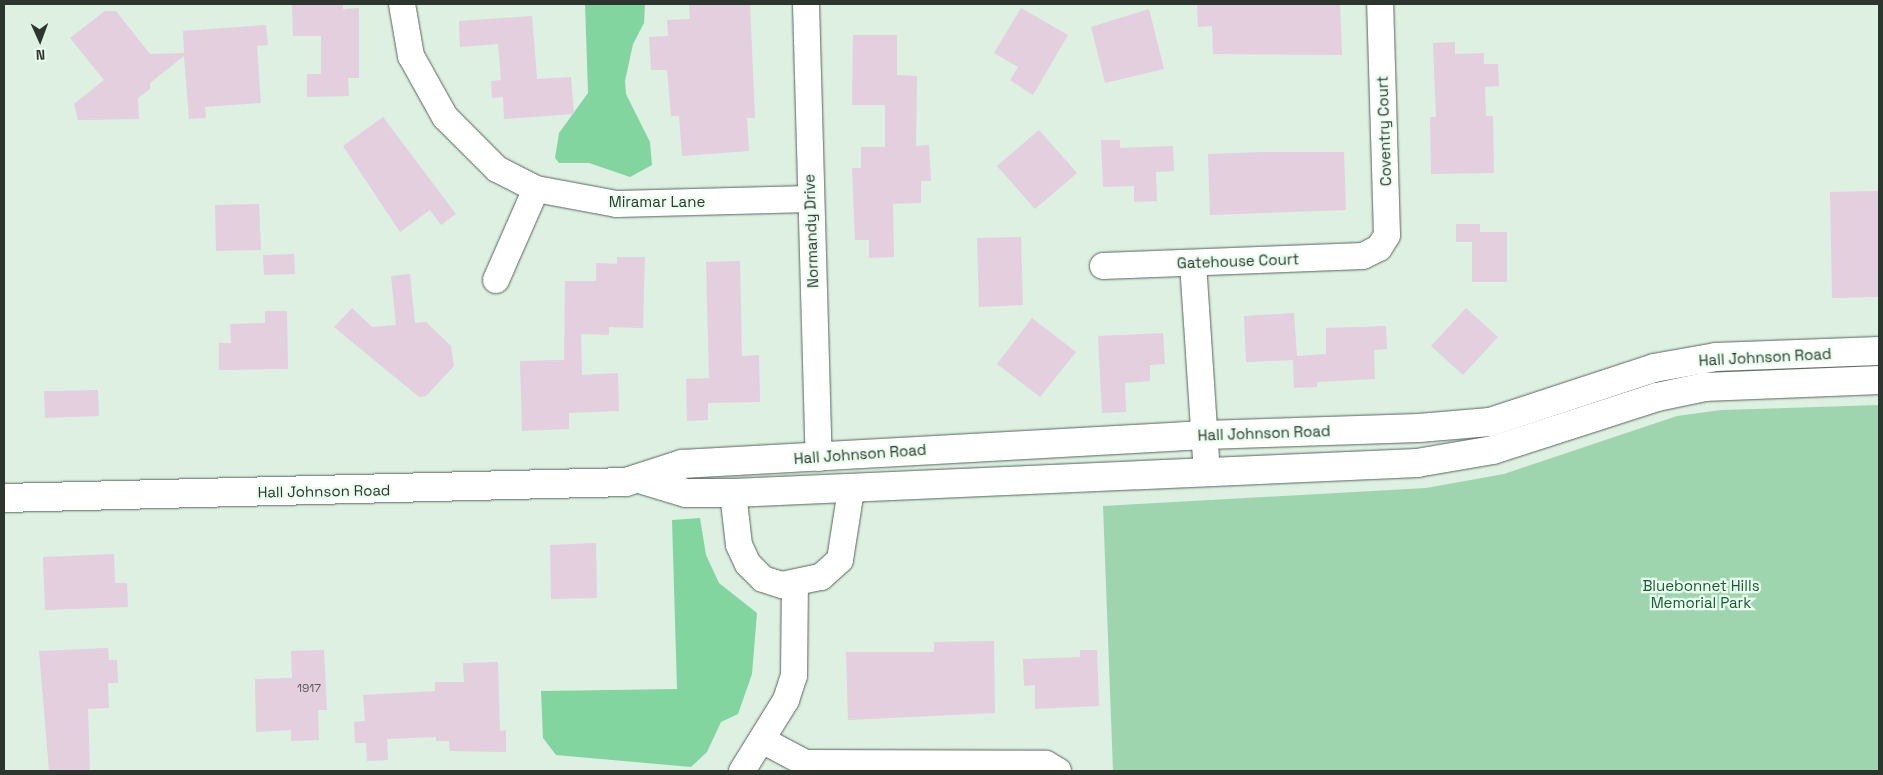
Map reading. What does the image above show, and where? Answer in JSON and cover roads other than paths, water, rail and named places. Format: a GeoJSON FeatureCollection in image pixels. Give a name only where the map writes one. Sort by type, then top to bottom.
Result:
{"type":"FeatureCollection","features":[{"type":"Feature","properties":{"kind":"main road","name":"Hall Johnson Road"},"geometry":{"type":"LineString","coordinates":[[643,480],[682,464],[819,458],[1205,435],[1490,422],[1663,366],[1716,357],[1879,351]]}},
{"type":"Feature","properties":{"kind":"main road","name":"Hall Johnson Road"},"geometry":{"type":"LineString","coordinates":[[4,498],[643,480],[686,493],[733,493],[851,490],[1417,463],[1493,450],[1657,397],[1705,387],[1879,380]]}},
{"type":"Feature","properties":{"kind":"street","name":"Miramar Lane"},"geometry":{"type":"LineString","coordinates":[[402,4],[411,56],[444,117],[498,169],[536,189],[617,204],[810,199]]}},
{"type":"Feature","properties":{"kind":"street","name":"Normandy Drive"},"geometry":{"type":"LineString","coordinates":[[806,4],[810,199],[819,458]]}},
{"type":"Feature","properties":{"kind":"street","name":"Coventry Court"},"geometry":{"type":"LineString","coordinates":[[1373,253],[1387,234],[1380,4]]}},
{"type":"Feature","properties":{"kind":"street"},"geometry":{"type":"LineString","coordinates":[[496,280],[536,189]]}},
{"type":"Feature","properties":{"kind":"street","name":"Gatehouse Court"},"geometry":{"type":"LineString","coordinates":[[1103,266],[1373,253]]}},
{"type":"Feature","properties":{"kind":"street"},"geometry":{"type":"LineString","coordinates":[[1193,263],[1208,472]]}},
{"type":"Feature","properties":{"kind":"street"},"geometry":{"type":"LineString","coordinates":[[733,493],[739,545],[748,564],[763,579],[795,584],[822,576],[840,560],[851,490]]}},
{"type":"Feature","properties":{"kind":"street"},"geometry":{"type":"LineString","coordinates":[[742,771],[786,700],[794,676],[795,584]]}},
{"type":"Feature","properties":{"kind":"street"},"geometry":{"type":"LineString","coordinates":[[762,740],[806,763],[1046,764],[1058,771]]}},
{"type":"Feature","properties":{"kind":"park label","name":"Bluebonnet Hills Memorial Park"},"geometry":{"type":"Point","coordinates":[1701,594]}}]}
